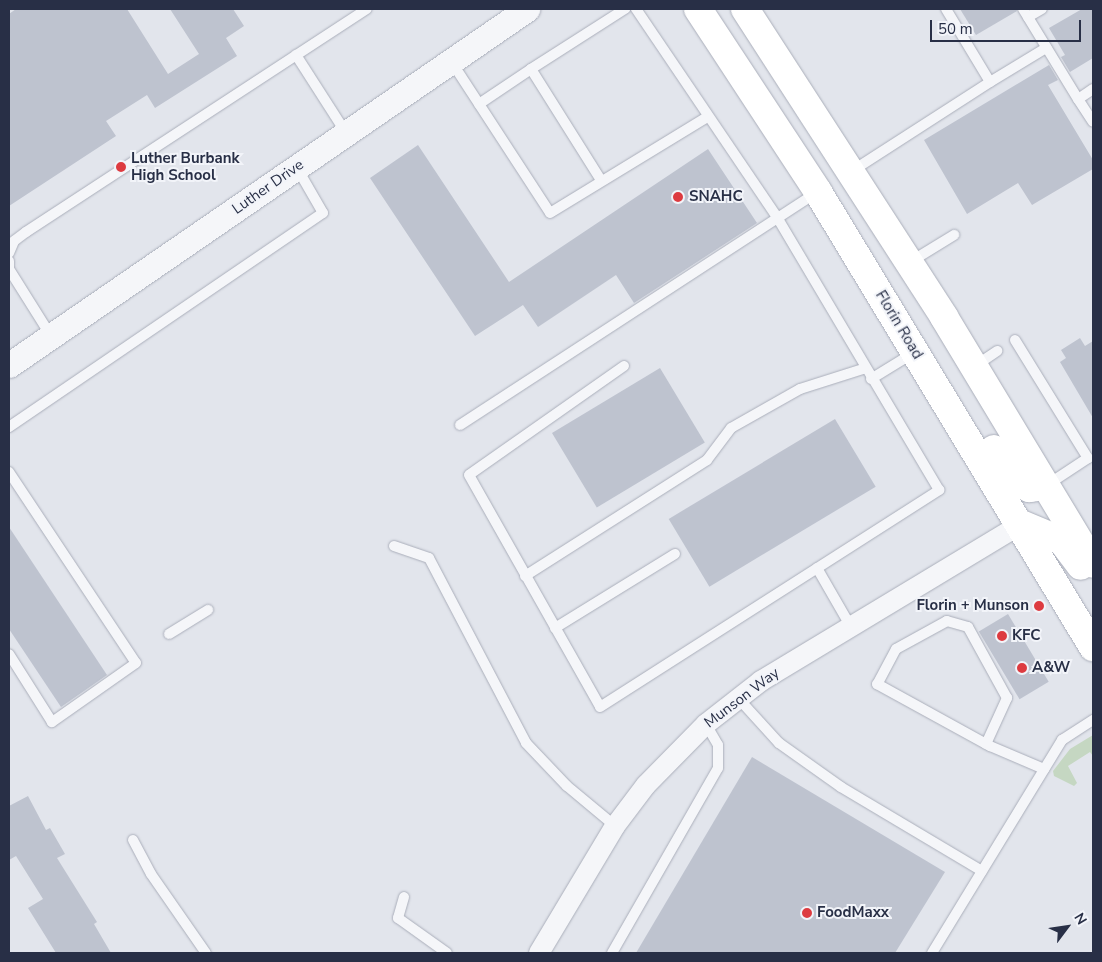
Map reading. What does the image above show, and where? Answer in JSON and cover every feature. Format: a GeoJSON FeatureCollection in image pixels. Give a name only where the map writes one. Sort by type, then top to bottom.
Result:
{"type":"FeatureCollection","features":[{"type":"Feature","properties":{"kind":"main road","name":"Florin Road"},"geometry":{"type":"LineString","coordinates":[[698,9],[818,192],[1021,524],[1093,647]]}},
{"type":"Feature","properties":{"kind":"main road"},"geometry":{"type":"LineString","coordinates":[[745,9],[910,262],[1093,564]]}},
{"type":"Feature","properties":{"kind":"main road"},"geometry":{"type":"LineString","coordinates":[[942,395],[964,402],[1019,482],[1029,488],[1046,486]]}},
{"type":"Feature","properties":{"kind":"main road"},"geometry":{"type":"LineString","coordinates":[[1021,524],[1062,541],[1093,581]]}},
{"type":"Feature","properties":{"kind":"street","name":"Luther Drive"},"geometry":{"type":"LineString","coordinates":[[9,365],[528,9]]}},
{"type":"Feature","properties":{"kind":"street","name":"Munson Way"},"geometry":{"type":"LineString","coordinates":[[539,953],[615,826],[646,785],[706,724],[738,698],[1021,524]]}},
{"type":"Feature","properties":{"kind":"lane"},"geometry":{"type":"LineString","coordinates":[[9,253],[14,241],[26,232],[367,9]]}},
{"type":"Feature","properties":{"kind":"lane"},"geometry":{"type":"LineString","coordinates":[[479,104],[625,9]]}},
{"type":"Feature","properties":{"kind":"lane"},"geometry":{"type":"LineString","coordinates":[[624,366],[469,475],[524,576],[600,707],[938,490],[871,379],[863,369],[779,220],[636,9]]}},
{"type":"Feature","properties":{"kind":"lane"},"geometry":{"type":"LineString","coordinates":[[946,9],[990,82]]}},
{"type":"Feature","properties":{"kind":"lane"},"geometry":{"type":"LineString","coordinates":[[1042,9],[1026,13],[1093,122]]}},
{"type":"Feature","properties":{"kind":"lane"},"geometry":{"type":"LineString","coordinates":[[852,171],[1046,48]]}},
{"type":"Feature","properties":{"kind":"lane"},"geometry":{"type":"LineString","coordinates":[[296,55],[346,133]]}},
{"type":"Feature","properties":{"kind":"lane"},"geometry":{"type":"LineString","coordinates":[[451,61],[550,213],[600,180],[708,117]]}},
{"type":"Feature","properties":{"kind":"lane"},"geometry":{"type":"LineString","coordinates":[[531,69],[600,180]]}},
{"type":"Feature","properties":{"kind":"lane"},"geometry":{"type":"LineString","coordinates":[[1078,99],[1093,90]]}},
{"type":"Feature","properties":{"kind":"lane"},"geometry":{"type":"LineString","coordinates":[[9,427],[323,214],[296,168]]}},
{"type":"Feature","properties":{"kind":"lane"},"geometry":{"type":"LineString","coordinates":[[460,424],[779,220],[818,192]]}},
{"type":"Feature","properties":{"kind":"lane"},"geometry":{"type":"LineString","coordinates":[[910,262],[954,235]]}},
{"type":"Feature","properties":{"kind":"lane"},"geometry":{"type":"LineString","coordinates":[[9,261],[9,269],[51,336]]}},
{"type":"Feature","properties":{"kind":"lane"},"geometry":{"type":"LineString","coordinates":[[1015,340],[1088,458],[1046,486]]}},
{"type":"Feature","properties":{"kind":"lane"},"geometry":{"type":"LineString","coordinates":[[974,367],[997,351]]}},
{"type":"Feature","properties":{"kind":"lane"},"geometry":{"type":"LineString","coordinates":[[871,379],[916,352]]}},
{"type":"Feature","properties":{"kind":"lane"},"geometry":{"type":"LineString","coordinates":[[524,576],[707,460],[731,428],[800,389],[863,369]]}},
{"type":"Feature","properties":{"kind":"lane"},"geometry":{"type":"LineString","coordinates":[[9,472],[136,663],[52,722],[9,654]]}},
{"type":"Feature","properties":{"kind":"lane"},"geometry":{"type":"LineString","coordinates":[[394,546],[429,558],[526,743],[567,786],[615,826]]}},
{"type":"Feature","properties":{"kind":"lane"},"geometry":{"type":"LineString","coordinates":[[555,628],[675,554]]}},
{"type":"Feature","properties":{"kind":"lane"},"geometry":{"type":"LineString","coordinates":[[817,568],[851,627]]}},
{"type":"Feature","properties":{"kind":"lane"},"geometry":{"type":"LineString","coordinates":[[169,634],[208,610]]}},
{"type":"Feature","properties":{"kind":"lane"},"geometry":{"type":"LineString","coordinates":[[986,744],[1007,698],[968,627],[947,621],[896,649],[877,684],[986,744],[1044,769]]}},
{"type":"Feature","properties":{"kind":"lane"},"geometry":{"type":"LineString","coordinates":[[738,698],[779,743],[841,787],[982,871]]}},
{"type":"Feature","properties":{"kind":"lane"},"geometry":{"type":"LineString","coordinates":[[932,953],[1062,740],[1093,720]]}},
{"type":"Feature","properties":{"kind":"lane"},"geometry":{"type":"LineString","coordinates":[[612,953],[718,768],[718,745],[706,724]]}},
{"type":"Feature","properties":{"kind":"lane"},"geometry":{"type":"LineString","coordinates":[[133,840],[151,874],[206,953]]}},
{"type":"Feature","properties":{"kind":"lane"},"geometry":{"type":"LineString","coordinates":[[404,897],[398,918],[448,953]]}},
{"type":"Feature","properties":{"kind":"green space"},"geometry":{"type":"Polygon","coordinates":[[[1093,735],[1093,756],[1090,752],[1068,766],[1077,783],[1074,786],[1054,776],[1053,771],[1070,749],[1093,735]]]}},
{"type":"Feature","properties":{"kind":"building"},"geometry":{"type":"Polygon","coordinates":[[[16,9],[127,9],[168,74],[199,54],[170,9],[233,9],[244,26],[226,38],[237,56],[155,108],[147,95],[106,121],[116,136],[9,206],[9,14],[16,9]]]}},
{"type":"Feature","properties":{"kind":"building"},"geometry":{"type":"Polygon","coordinates":[[[960,9],[1016,9],[1017,11],[976,35],[960,9]]]}},
{"type":"Feature","properties":{"kind":"building"},"geometry":{"type":"Polygon","coordinates":[[[1082,9],[1093,9],[1093,58],[1070,72],[1061,57],[1065,55],[1049,28],[1082,9]]]}},
{"type":"Feature","properties":{"kind":"building"},"geometry":{"type":"Polygon","coordinates":[[[1049,65],[1058,80],[1048,85],[1093,160],[1093,169],[1032,205],[1018,183],[967,214],[924,140],[1049,65]]]}},
{"type":"Feature","properties":{"kind":"building"},"geometry":{"type":"Polygon","coordinates":[[[418,145],[509,282],[708,149],[757,223],[634,303],[616,275],[538,327],[523,305],[475,336],[370,178],[418,145]]]}},
{"type":"Feature","properties":{"kind":"building"},"geometry":{"type":"Polygon","coordinates":[[[1080,338],[1085,346],[1093,341],[1093,418],[1060,362],[1066,358],[1061,350],[1080,338]]]}},
{"type":"Feature","properties":{"kind":"building"},"geometry":{"type":"Polygon","coordinates":[[[660,368],[705,443],[597,507],[552,433],[660,368]]]}},
{"type":"Feature","properties":{"kind":"building"},"geometry":{"type":"Polygon","coordinates":[[[835,419],[876,487],[709,587],[669,519],[835,419]]]}},
{"type":"Feature","properties":{"kind":"building"},"geometry":{"type":"Polygon","coordinates":[[[9,527],[107,675],[61,707],[9,629],[9,527]]]}},
{"type":"Feature","properties":{"kind":"building"},"geometry":{"type":"Polygon","coordinates":[[[1008,614],[1049,682],[1020,699],[979,632],[1008,614]]]}},
{"type":"Feature","properties":{"kind":"building"},"geometry":{"type":"Polygon","coordinates":[[[752,757],[945,872],[895,953],[636,953],[752,757]]]}},
{"type":"Feature","properties":{"kind":"building"},"geometry":{"type":"Polygon","coordinates":[[[28,796],[46,830],[50,828],[65,854],[57,858],[97,922],[94,924],[111,953],[56,953],[28,908],[43,899],[16,856],[9,860],[9,806],[28,796]]]}},
{"type":"Feature","properties":{"kind":"place","name":"Luther Burbank High School"},"geometry":{"type":"Point","coordinates":[121,167]}},
{"type":"Feature","properties":{"kind":"place","name":"SNAHC"},"geometry":{"type":"Point","coordinates":[678,197]}},
{"type":"Feature","properties":{"kind":"place","name":"Florin + Munson"},"geometry":{"type":"Point","coordinates":[1039,606]}},
{"type":"Feature","properties":{"kind":"place","name":"KFC"},"geometry":{"type":"Point","coordinates":[1002,636]}},
{"type":"Feature","properties":{"kind":"place","name":"A&W"},"geometry":{"type":"Point","coordinates":[1022,668]}},
{"type":"Feature","properties":{"kind":"place","name":"FoodMaxx"},"geometry":{"type":"Point","coordinates":[807,913]}}]}
